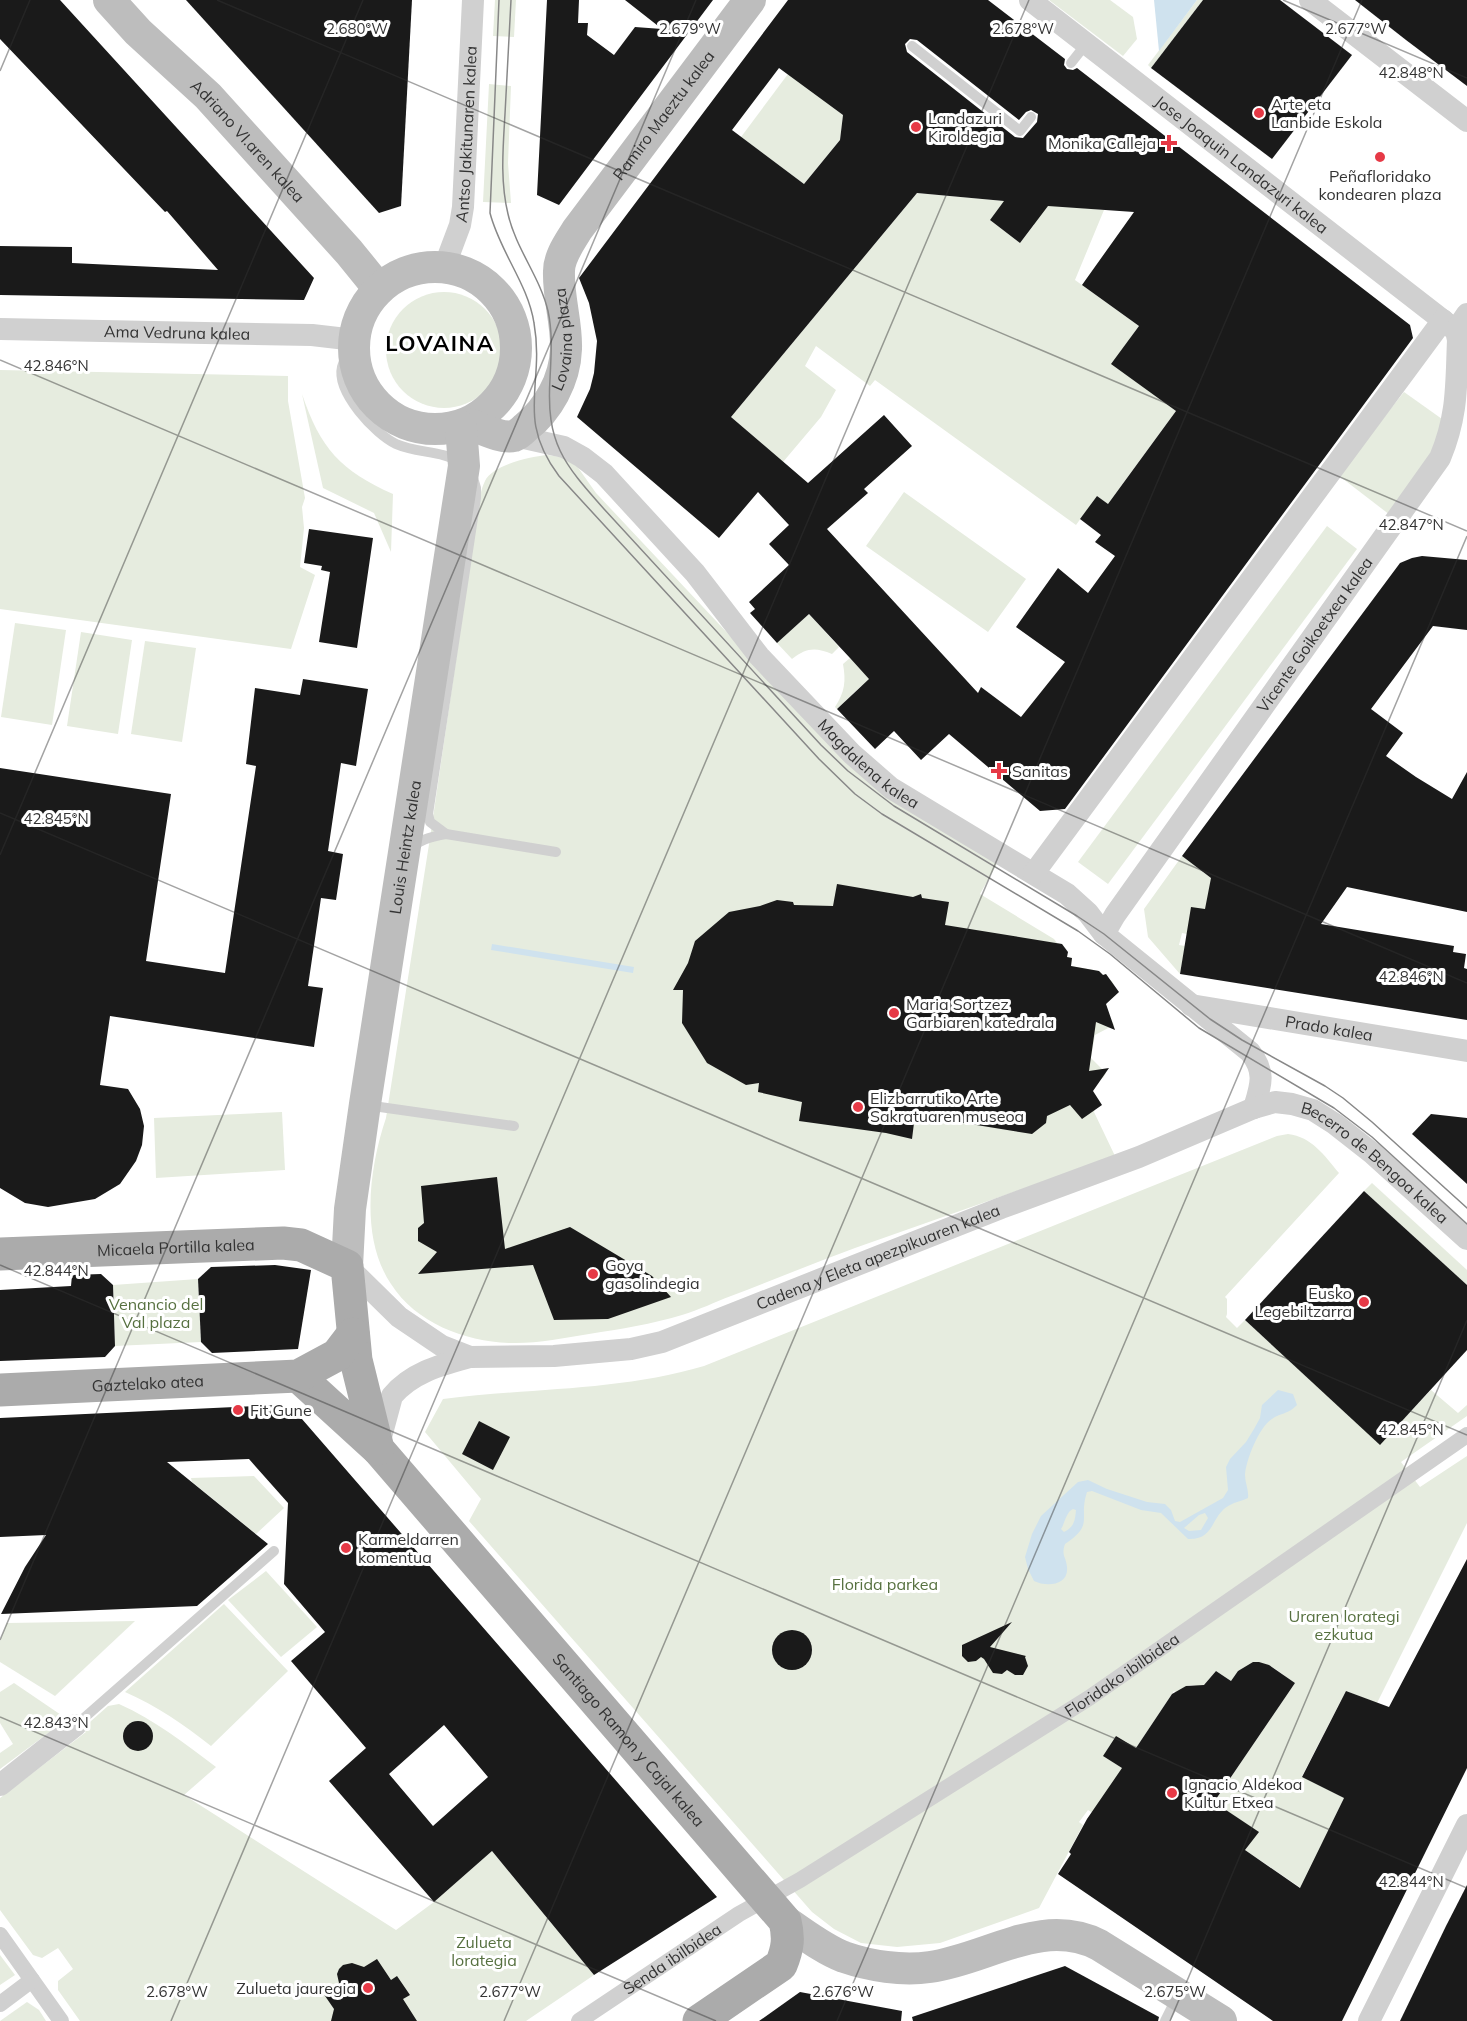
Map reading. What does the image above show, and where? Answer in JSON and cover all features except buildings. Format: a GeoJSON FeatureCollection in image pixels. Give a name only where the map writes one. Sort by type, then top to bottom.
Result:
{"type":"FeatureCollection","features":[{"type":"Feature","properties":{"kind":"main road","name":"Adriano VI.aren kalea"},"geometry":{"type":"LineString","coordinates":[[109,0],[138,32],[208,96],[349,252],[379,289]]}},
{"type":"Feature","properties":{"kind":"main road","name":"Ramiro Maeztu kalea"},"geometry":{"type":"LineString","coordinates":[[578,230],[750,0]]}},
{"type":"Feature","properties":{"kind":"main road","name":"Lovaina plaza"},"geometry":{"type":"LineString","coordinates":[[515,436],[534,421],[548,405],[561,374],[566,351],[558,269],[563,254],[578,230]]}},
{"type":"Feature","properties":{"kind":"main road"},"geometry":{"type":"LineString","coordinates":[[445,265],[472,273],[485,282],[496,295],[513,332],[515,355],[513,372],[505,388],[465,426],[442,430],[423,429],[401,422],[381,409],[366,391],[357,369],[355,344],[359,321],[367,304],[379,289],[398,274],[421,266],[445,265]]}},
{"type":"Feature","properties":{"kind":"main road","name":"Magdalena kalea"},"geometry":{"type":"LineString","coordinates":[[465,426],[505,436],[515,436]]}},
{"type":"Feature","properties":{"kind":"main road","name":"Louis Heintz kalea"},"geometry":{"type":"LineString","coordinates":[[346,1266],[350,1209],[365,1104],[464,466],[465,426]]}},
{"type":"Feature","properties":{"kind":"main road","name":"Micaela Portilla kalea"},"geometry":{"type":"LineString","coordinates":[[0,1254],[283,1243],[301,1245],[346,1266]]}},
{"type":"Feature","properties":{"kind":"main road","name":"Santiago Ramon y Cajal kalea"},"geometry":{"type":"LineString","coordinates":[[346,1266],[356,1360],[378,1449],[776,1910],[811,1939],[843,1956],[896,1968],[931,1967],[1033,1937],[1070,1935],[1086,1938],[1099,1945],[1172,2008],[1221,2021]]}},
{"type":"Feature","properties":{"kind":"main road","name":"Gaztelako atea"},"geometry":{"type":"LineString","coordinates":[[0,1390],[298,1376],[337,1355],[353,1334]]}},
{"type":"Feature","properties":{"kind":"main road"},"geometry":{"type":"LineString","coordinates":[[298,1376],[378,1449]]}},
{"type":"Feature","properties":{"kind":"main road"},"geometry":{"type":"LineString","coordinates":[[776,1910],[789,1937],[781,1965]]}},
{"type":"Feature","properties":{"kind":"main road"},"geometry":{"type":"LineString","coordinates":[[713,2014],[781,1965],[813,1956],[843,1956]]}},
{"type":"Feature","properties":{"kind":"street","name":"Antso Jakitunaren kalea"},"geometry":{"type":"LineString","coordinates":[[445,265],[460,225],[463,207],[473,0]]}},
{"type":"Feature","properties":{"kind":"street","name":"Jose Joaquin Landazuri kalea"},"geometry":{"type":"LineString","coordinates":[[1029,0],[1455,322]]}},
{"type":"Feature","properties":{"kind":"street"},"geometry":{"type":"LineString","coordinates":[[1310,0],[1467,121]]}},
{"type":"Feature","properties":{"kind":"street"},"geometry":{"type":"LineString","coordinates":[[1034,873],[1455,322]]}},
{"type":"Feature","properties":{"kind":"street","name":"Vicente Goikoetxea kalea"},"geometry":{"type":"LineString","coordinates":[[1104,934],[1114,915],[1440,458],[1450,434],[1455,408],[1458,340],[1455,322]]}},
{"type":"Feature","properties":{"kind":"street","name":"Ama Vedruna kalea"},"geometry":{"type":"LineString","coordinates":[[0,329],[312,335],[355,344]]}},
{"type":"Feature","properties":{"kind":"street","name":"Magdalena kalea"},"geometry":{"type":"LineString","coordinates":[[515,436],[564,447],[604,474],[695,573],[759,656],[852,754],[891,788],[1067,894],[1088,913],[1104,934],[1250,1052],[1258,1063],[1265,1105]]}},
{"type":"Feature","properties":{"kind":"street","name":"Prado kalea"},"geometry":{"type":"LineString","coordinates":[[1190,1005],[1467,1051]]}},
{"type":"Feature","properties":{"kind":"street","name":"Becerro de Bengoa kalea"},"geometry":{"type":"LineString","coordinates":[[1265,1105],[1292,1104],[1313,1110],[1335,1124],[1372,1153],[1467,1239]]}},
{"type":"Feature","properties":{"kind":"street","name":"Cadena y Eleta apezpikuaren kalea"},"geometry":{"type":"LineString","coordinates":[[378,1449],[392,1396],[406,1382],[429,1369],[470,1357],[554,1356],[631,1349],[662,1342],[1001,1208],[1139,1157],[1265,1105]]}},
{"type":"Feature","properties":{"kind":"street","name":"Cadena y Eleta apezpikuaren kalea"},"geometry":{"type":"LineString","coordinates":[[346,1266],[406,1322],[442,1346],[470,1357]]}},
{"type":"Feature","properties":{"kind":"street","name":"Floridako ibilbidea"},"geometry":{"type":"LineString","coordinates":[[776,1910],[1089,1698],[1467,1435]]}},
{"type":"Feature","properties":{"kind":"street"},"geometry":{"type":"LineString","coordinates":[[0,1785],[76,1725]]}},
{"type":"Feature","properties":{"kind":"street"},"geometry":{"type":"LineString","coordinates":[[1369,2021],[1467,1825]]}},
{"type":"Feature","properties":{"kind":"street","name":"Senda ibilbidea"},"geometry":{"type":"LineString","coordinates":[[579,2021],[740,1914],[776,1910]]}},
{"type":"Feature","properties":{"kind":"street"},"geometry":{"type":"LineString","coordinates":[[0,1935],[61,2021]]}},
{"type":"Feature","properties":{"kind":"street"},"geometry":{"type":"LineString","coordinates":[[0,2004],[32,1980]]}},
{"type":"Feature","properties":{"kind":"lane"},"geometry":{"type":"LineString","coordinates":[[1071,63],[1086,44]]}},
{"type":"Feature","properties":{"kind":"lane"},"geometry":{"type":"LineString","coordinates":[[912,46],[1020,131],[1030,117]]}},
{"type":"Feature","properties":{"kind":"lane"},"geometry":{"type":"LineString","coordinates":[[355,344],[341,369],[345,387],[362,416],[394,443],[414,451],[445,456],[464,466],[473,479],[476,498],[428,814],[430,822],[446,834]]}},
{"type":"Feature","properties":{"kind":"lane"},"geometry":{"type":"LineString","coordinates":[[403,857],[416,843],[446,834],[556,852]]}},
{"type":"Feature","properties":{"kind":"lane"},"geometry":{"type":"LineString","coordinates":[[365,1104],[514,1126]]}},
{"type":"Feature","properties":{"kind":"lane"},"geometry":{"type":"LineString","coordinates":[[76,1725],[274,1551]]}},
{"type":"Feature","properties":{"kind":"green space"},"geometry":{"type":"Polygon","coordinates":[[[495,0],[516,0],[514,37],[493,36],[495,0]]]}},
{"type":"Feature","properties":{"kind":"green space"},"geometry":{"type":"Polygon","coordinates":[[[1049,0],[1110,0],[1133,17],[1137,39],[1123,56],[1049,0]]]}},
{"type":"Feature","properties":{"kind":"green space"},"geometry":{"type":"Polygon","coordinates":[[[1197,0],[1203,0],[1151,68],[1148,65],[1197,0]]]}},
{"type":"Feature","properties":{"kind":"green space"},"geometry":{"type":"Polygon","coordinates":[[[788,74],[843,115],[840,140],[804,184],[741,137],[788,74]]]}},
{"type":"Feature","properties":{"kind":"green space"},"geometry":{"type":"Polygon","coordinates":[[[489,84],[511,86],[508,163],[511,203],[483,202],[489,84]]]}},
{"type":"Feature","properties":{"kind":"green space"},"geometry":{"type":"Polygon","coordinates":[[[917,193],[1104,210],[1075,280],[1139,326],[1112,364],[1176,411],[1108,504],[1097,496],[1076,525],[875,380],[870,386],[816,346],[805,366],[836,390],[821,417],[783,462],[731,417],[917,193]],[[1003,203],[990,220],[1020,243],[1034,225],[1003,203]]]}},
{"type":"Feature","properties":{"kind":"green space"},"geometry":{"type":"Polygon","coordinates":[[[444,292],[466,296],[485,309],[498,328],[502,350],[498,372],[485,391],[466,404],[444,408],[422,404],[403,391],[390,372],[386,350],[390,328],[403,309],[422,296],[444,292]]]}},
{"type":"Feature","properties":{"kind":"green space"},"geometry":{"type":"Polygon","coordinates":[[[0,370],[288,376],[288,401],[305,498],[302,507],[304,528],[300,567],[315,575],[291,649],[0,609],[0,370]]]}},
{"type":"Feature","properties":{"kind":"green space"},"geometry":{"type":"Polygon","coordinates":[[[1404,392],[1442,419],[1435,448],[1390,515],[1338,475],[1404,392]]]}},
{"type":"Feature","properties":{"kind":"green space"},"geometry":{"type":"Polygon","coordinates":[[[302,394],[316,429],[335,456],[359,476],[393,494],[391,552],[374,513],[323,488],[302,394]]]}},
{"type":"Feature","properties":{"kind":"green space"},"geometry":{"type":"Polygon","coordinates":[[[548,455],[572,459],[596,493],[838,751],[998,862],[980,894],[1062,944],[1067,957],[1072,958],[1071,966],[1099,971],[1103,975],[1106,974],[1112,981],[1118,993],[1104,1000],[1109,1018],[1114,1025],[1095,1035],[1091,1058],[1106,1073],[1103,1078],[1100,1077],[1089,1093],[1101,1104],[1094,1112],[1115,1156],[855,1248],[688,1313],[636,1326],[539,1342],[492,1341],[458,1334],[442,1327],[427,1319],[401,1298],[381,1266],[375,1246],[370,1202],[372,1180],[386,1118],[479,502],[485,481],[496,470],[523,459],[548,455]]]}},
{"type":"Feature","properties":{"kind":"green space"},"geometry":{"type":"Polygon","coordinates":[[[904,492],[1026,579],[988,632],[866,546],[904,492]]]}},
{"type":"Feature","properties":{"kind":"green space"},"geometry":{"type":"Polygon","coordinates":[[[1327,526],[1357,549],[1108,884],[1078,862],[1327,526]]]}},
{"type":"Feature","properties":{"kind":"green space"},"geometry":{"type":"Polygon","coordinates":[[[809,614],[839,647],[832,654],[821,650],[811,650],[792,659],[777,643],[809,614]]]}},
{"type":"Feature","properties":{"kind":"green space"},"geometry":{"type":"Polygon","coordinates":[[[15,623],[66,630],[52,725],[1,717],[15,623]]]}},
{"type":"Feature","properties":{"kind":"green space"},"geometry":{"type":"Polygon","coordinates":[[[81,632],[132,640],[118,734],[67,726],[81,632]]]}},
{"type":"Feature","properties":{"kind":"green space"},"geometry":{"type":"Polygon","coordinates":[[[145,641],[196,648],[182,742],[131,734],[145,641]]]}},
{"type":"Feature","properties":{"kind":"green space"},"geometry":{"type":"Polygon","coordinates":[[[850,658],[875,685],[861,686],[837,709],[835,707],[844,686],[843,664],[850,658]]]}},
{"type":"Feature","properties":{"kind":"green space"},"geometry":{"type":"Polygon","coordinates":[[[1182,856],[1211,878],[1287,888],[1187,934],[1182,933],[1179,945],[1185,946],[1180,974],[1148,937],[1144,909],[1182,856]]]}},
{"type":"Feature","properties":{"kind":"green space"},"geometry":{"type":"Polygon","coordinates":[[[282,1112],[285,1170],[156,1178],[154,1118],[282,1112]]]}},
{"type":"Feature","properties":{"kind":"green space","name":"Florida parkea"},"geometry":{"type":"Polygon","coordinates":[[[1288,1134],[1311,1143],[1339,1173],[1225,1297],[1227,1299],[1226,1317],[1237,1328],[1245,1320],[1380,1444],[1431,1390],[1458,1413],[1467,1405],[1467,1416],[1401,1462],[1420,1487],[1467,1456],[1467,1523],[1377,1703],[1346,1691],[1302,1776],[1344,1798],[1301,1888],[1245,1850],[1258,1832],[1214,1802],[1295,1683],[1268,1665],[1256,1663],[1242,1671],[1239,1670],[1231,1681],[1216,1671],[1202,1688],[1192,1685],[1177,1693],[1174,1691],[1136,1748],[1115,1738],[1105,1753],[1105,1757],[1122,1768],[1126,1834],[1088,1810],[1079,1822],[1083,1825],[1039,1908],[940,1943],[897,1947],[861,1943],[834,1929],[812,1912],[469,1521],[481,1499],[425,1432],[443,1399],[607,1385],[704,1366],[1277,1136],[1288,1134]]]}},
{"type":"Feature","properties":{"kind":"green space"},"geometry":{"type":"Polygon","coordinates":[[[1372,1183],[1467,1270],[1467,1285],[1364,1191],[1372,1183]]]}},
{"type":"Feature","properties":{"kind":"green space","name":"Venancio del Val plaza"},"geometry":{"type":"Polygon","coordinates":[[[198,1279],[201,1342],[115,1346],[113,1285],[198,1279]]]}},
{"type":"Feature","properties":{"kind":"green space"},"geometry":{"type":"Polygon","coordinates":[[[254,1476],[284,1508],[256,1534],[192,1482],[191,1478],[254,1476]]]}},
{"type":"Feature","properties":{"kind":"green space"},"geometry":{"type":"Polygon","coordinates":[[[266,1571],[317,1627],[281,1657],[228,1600],[266,1571]]]}},
{"type":"Feature","properties":{"kind":"green space"},"geometry":{"type":"Polygon","coordinates":[[[224,1604],[288,1671],[211,1746],[170,1716],[125,1692],[224,1604]]]}},
{"type":"Feature","properties":{"kind":"green space"},"geometry":{"type":"Polygon","coordinates":[[[135,1621],[55,1696],[0,1662],[0,1641],[7,1623],[135,1621]]]}},
{"type":"Feature","properties":{"kind":"green space"},"geometry":{"type":"Polygon","coordinates":[[[14,1683],[67,1719],[0,1769],[0,1753],[13,1744],[0,1723],[0,1692],[14,1683]]]}},
{"type":"Feature","properties":{"kind":"green space","name":"Zulueta lorategia"},"geometry":{"type":"Polygon","coordinates":[[[119,1704],[157,1725],[216,1767],[184,1795],[396,1930],[434,1902],[492,1851],[594,1975],[526,2021],[80,2021],[58,1990],[58,1981],[73,1969],[58,1948],[42,1958],[33,1955],[0,1910],[0,1798],[86,1732],[82,1729],[108,1706],[119,1704]]]}},
{"type":"Feature","properties":{"kind":"green space"},"geometry":{"type":"Polygon","coordinates":[[[0,1955],[15,1975],[0,1985],[0,1955]]]}},
{"type":"Feature","properties":{"kind":"green space"},"geometry":{"type":"Polygon","coordinates":[[[27,2002],[39,2010],[46,2021],[0,2021],[27,2002]]]}},
{"type":"Feature","properties":{"kind":"water"},"geometry":{"type":"Polygon","coordinates":[[[1154,0],[1197,0],[1159,51],[1154,0]]]}},
{"type":"Feature","properties":{"kind":"water"},"geometry":{"type":"Polygon","coordinates":[[[492,944],[634,967],[633,973],[491,950],[492,944]]]}},
{"type":"Feature","properties":{"kind":"water"},"geometry":{"type":"Polygon","coordinates":[[[1278,1390],[1293,1394],[1297,1405],[1272,1419],[1262,1429],[1246,1469],[1248,1498],[1224,1509],[1204,1536],[1188,1539],[1161,1513],[1141,1510],[1092,1491],[1087,1492],[1083,1526],[1065,1544],[1064,1548],[1067,1573],[1061,1581],[1056,1583],[1044,1584],[1034,1581],[1025,1557],[1032,1534],[1041,1516],[1078,1482],[1088,1480],[1147,1502],[1165,1504],[1171,1510],[1175,1521],[1180,1522],[1223,1498],[1228,1490],[1226,1467],[1254,1429],[1260,1418],[1262,1405],[1278,1390]],[[1073,1509],[1067,1515],[1061,1529],[1064,1532],[1073,1523],[1076,1510],[1073,1509]],[[1205,1513],[1199,1515],[1184,1528],[1189,1531],[1201,1530],[1208,1518],[1205,1513]]]}},
{"type":"Feature","properties":{"kind":"tram line"},"geometry":{"type":"LineString","coordinates":[[499,0],[490,213],[500,241],[531,309],[536,345],[534,401],[538,436],[559,476],[819,759],[855,794],[882,814],[1078,931],[1110,954],[1199,1028],[1334,1108],[1372,1137],[1467,1224]]}},
{"type":"Feature","properties":{"kind":"tram line"},"geometry":{"type":"LineString","coordinates":[[511,0],[503,152],[505,202],[512,227],[540,286],[548,311],[551,337],[549,401],[551,420],[560,451],[578,478],[821,745],[848,771],[894,806],[1104,934],[1210,1019],[1343,1098],[1467,1208]]}},
{"type":"Feature","properties":{"kind":"place","name":"Arte eta Lanbide Eskola"},"geometry":{"type":"Point","coordinates":[1259,113]}},
{"type":"Feature","properties":{"kind":"place","name":"Landazuri Kiroldegia"},"geometry":{"type":"Point","coordinates":[916,127]}},
{"type":"Feature","properties":{"kind":"place","name":"Monika Calleja"},"geometry":{"type":"Point","coordinates":[1169,143]}},
{"type":"Feature","properties":{"kind":"place","name":"Peñafloridako kondearen plaza"},"geometry":{"type":"Point","coordinates":[1380,157]}},
{"type":"Feature","properties":{"kind":"place","name":"Sanitas"},"geometry":{"type":"Point","coordinates":[999,771]}},
{"type":"Feature","properties":{"kind":"place","name":"Maria Sortzez Garbiaren katedrala"},"geometry":{"type":"Point","coordinates":[894,1013]}},
{"type":"Feature","properties":{"kind":"place","name":"Elizbarrutiko Arte Sakratuaren museoa"},"geometry":{"type":"Point","coordinates":[858,1107]}},
{"type":"Feature","properties":{"kind":"place","name":"Goya gasolindegia"},"geometry":{"type":"Point","coordinates":[593,1274]}},
{"type":"Feature","properties":{"kind":"place","name":"Eusko Legebiltzarra"},"geometry":{"type":"Point","coordinates":[1364,1302]}},
{"type":"Feature","properties":{"kind":"place","name":"Fit Gune"},"geometry":{"type":"Point","coordinates":[238,1410]}},
{"type":"Feature","properties":{"kind":"place","name":"Karmeldarren komentua"},"geometry":{"type":"Point","coordinates":[346,1548]}},
{"type":"Feature","properties":{"kind":"place","name":"Ignacio Aldekoa Kultur Etxea"},"geometry":{"type":"Point","coordinates":[1172,1793]}},
{"type":"Feature","properties":{"kind":"place","name":"Zulueta jauregia"},"geometry":{"type":"Point","coordinates":[368,1988]}},
{"type":"Feature","properties":{"kind":"district","name":"LOVAINA"},"geometry":{"type":"Point","coordinates":[440,343]}},
{"type":"Feature","properties":{"kind":"park label","name":"Uraren lorategi ezkutua"},"geometry":{"type":"Point","coordinates":[1344,1625]}}]}
